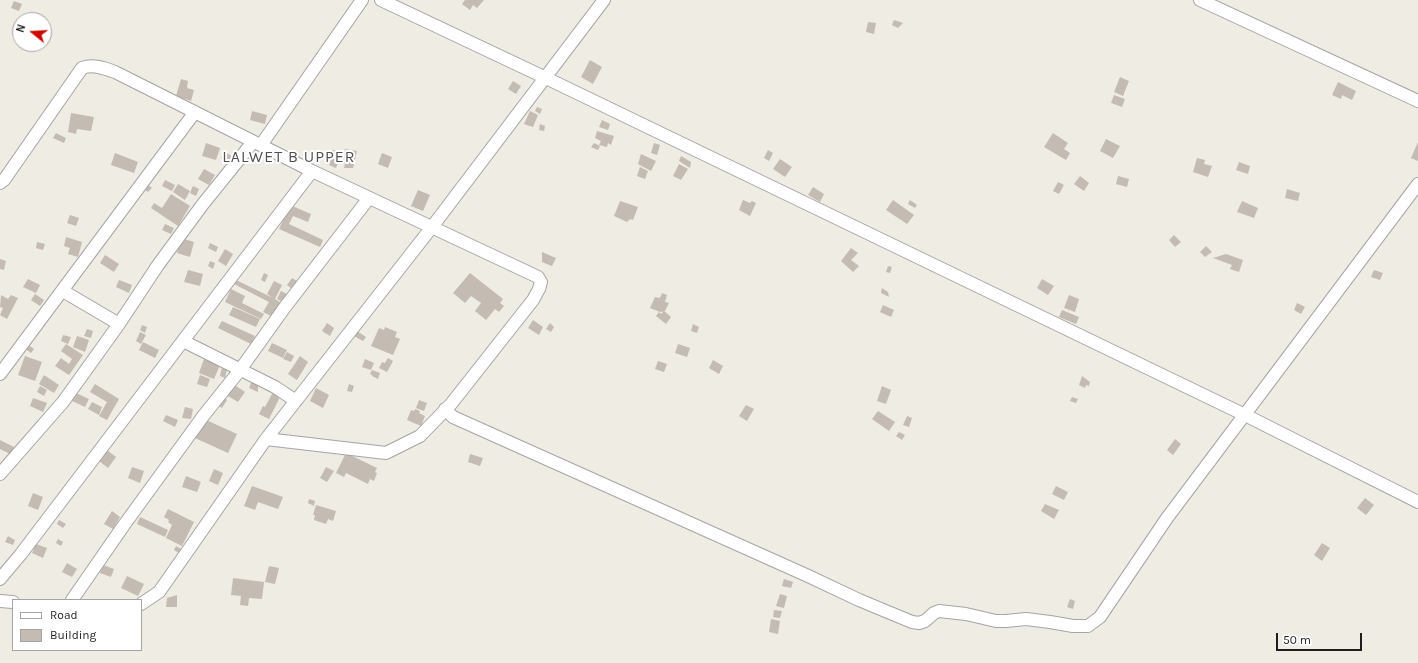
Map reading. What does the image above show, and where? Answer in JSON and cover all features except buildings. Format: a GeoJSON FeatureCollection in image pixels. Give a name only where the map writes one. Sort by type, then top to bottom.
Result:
{"type":"FeatureCollection","features":[{"type":"Feature","properties":{"kind":"street"},"geometry":{"type":"LineString","coordinates":[[0,474],[63,402],[120,324],[158,265],[203,204],[257,143],[362,0]]}},
{"type":"Feature","properties":{"kind":"street"},"geometry":{"type":"LineString","coordinates":[[381,0],[1245,415],[1418,502]]}},
{"type":"Feature","properties":{"kind":"street"},"geometry":{"type":"LineString","coordinates":[[142,603],[159,592],[266,439],[432,227],[604,0]]}},
{"type":"Feature","properties":{"kind":"street"},"geometry":{"type":"LineString","coordinates":[[1200,0],[1417,98]]}},
{"type":"Feature","properties":{"kind":"street"},"geometry":{"type":"LineString","coordinates":[[0,183],[4,180],[82,68],[88,66],[102,67],[115,72],[312,171],[532,274],[538,277],[541,282],[533,300],[451,404],[420,436],[386,454],[266,439]]}},
{"type":"Feature","properties":{"kind":"street"},"geometry":{"type":"LineString","coordinates":[[0,374],[195,112]]}},
{"type":"Feature","properties":{"kind":"street"},"geometry":{"type":"LineString","coordinates":[[0,579],[312,171]]}},
{"type":"Feature","properties":{"kind":"street"},"geometry":{"type":"LineString","coordinates":[[445,409],[453,417],[859,600],[912,622],[919,623],[925,621],[934,613],[939,611],[966,614],[996,621],[1006,622],[1026,620],[1073,626],[1088,626],[1100,617],[1166,518],[1418,184]]}},
{"type":"Feature","properties":{"kind":"street"},"geometry":{"type":"LineString","coordinates":[[73,599],[124,525],[199,422],[240,370],[285,307],[369,198]]}},
{"type":"Feature","properties":{"kind":"street"},"geometry":{"type":"LineString","coordinates":[[63,291],[120,324]]}},
{"type":"Feature","properties":{"kind":"street"},"geometry":{"type":"LineString","coordinates":[[183,341],[275,387],[296,401]]}},
{"type":"Feature","properties":{"kind":"street"},"geometry":{"type":"LineString","coordinates":[[0,601],[12,602]]}},
{"type":"Feature","properties":{"kind":"district","name":"LALWET B UPPER"},"geometry":{"type":"Point","coordinates":[289,157]}}]}
